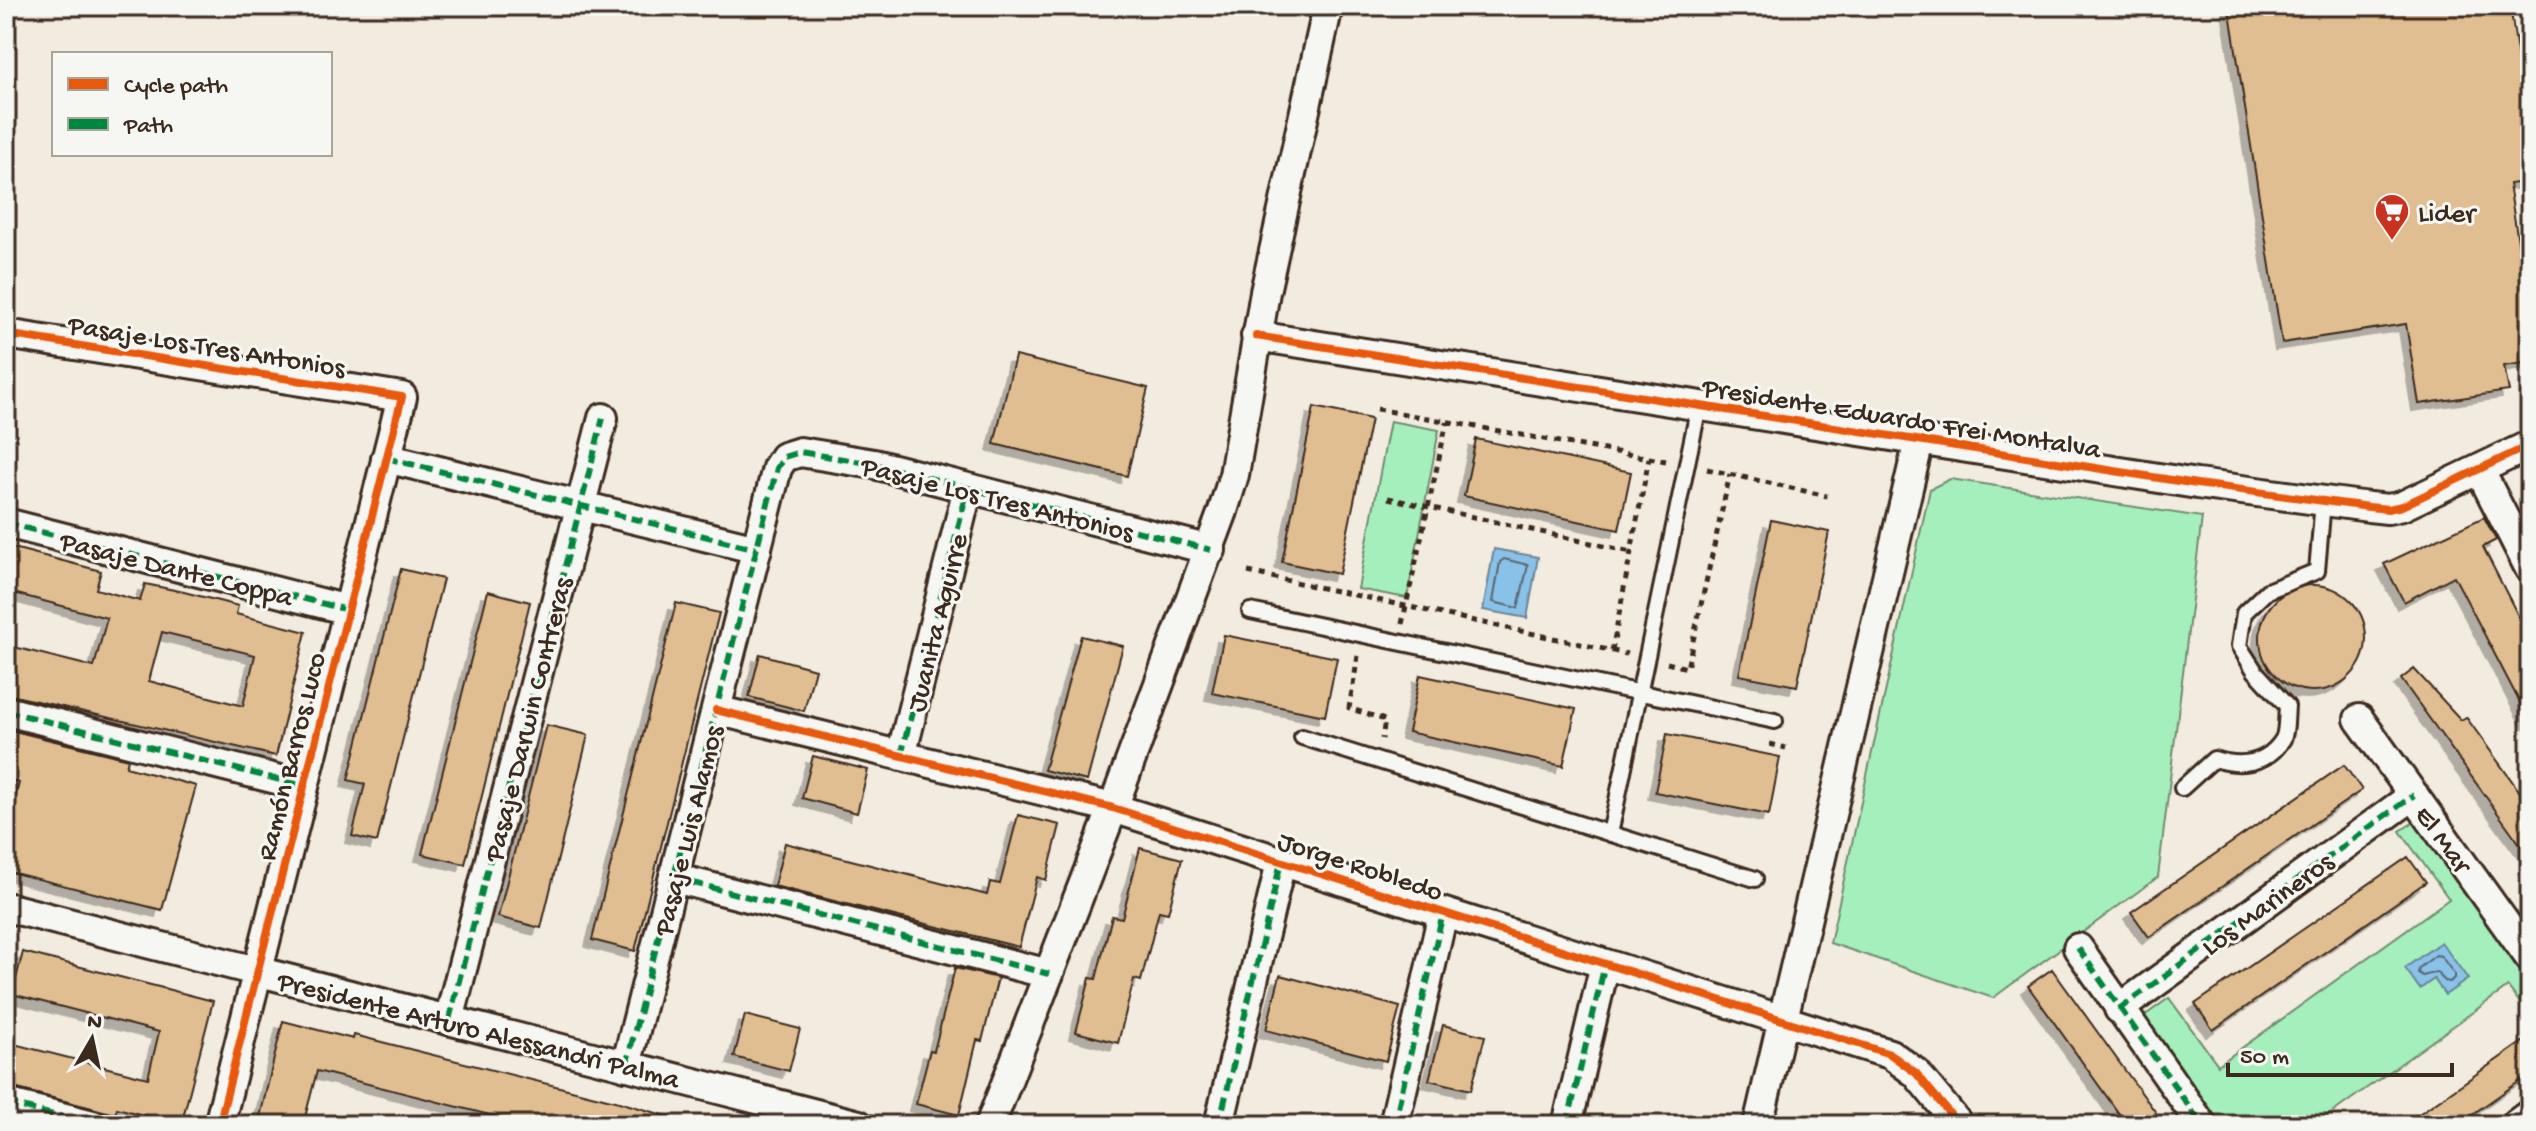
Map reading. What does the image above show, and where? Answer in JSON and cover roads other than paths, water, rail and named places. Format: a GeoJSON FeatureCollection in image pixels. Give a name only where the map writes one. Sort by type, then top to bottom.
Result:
{"type":"FeatureCollection","features":[{"type":"Feature","properties":{"kind":"street"},"geometry":{"type":"LineString","coordinates":[[990,1125],[1211,550],[1234,475],[1256,336],[1328,6]]}},
{"type":"Feature","properties":{"kind":"street","name":"Pasaje Los Tres Antonios"},"geometry":{"type":"LineString","coordinates":[[6,334],[402,397]]}},
{"type":"Feature","properties":{"kind":"street","name":"Presidente Eduardo Frei Montalva"},"geometry":{"type":"LineString","coordinates":[[1256,336],[1919,441],[2388,509],[2402,506],[2480,471],[2530,445]]}},
{"type":"Feature","properties":{"kind":"street","name":"Ramón Barros Luco"},"geometry":{"type":"LineString","coordinates":[[219,1125],[402,397]]}},
{"type":"Feature","properties":{"kind":"street","name":"Pasaje Darwin Contreras"},"geometry":{"type":"LineString","coordinates":[[449,1020],[603,418]]}},
{"type":"Feature","properties":{"kind":"street"},"geometry":{"type":"LineString","coordinates":[[1758,1125],[1919,441]]}},
{"type":"Feature","properties":{"kind":"street","name":"Pasaje Los Tres Antonios"},"geometry":{"type":"LineString","coordinates":[[784,457],[800,452],[874,464],[1211,550]]}},
{"type":"Feature","properties":{"kind":"street","name":"Pasaje Luis Alamos"},"geometry":{"type":"LineString","coordinates":[[626,1066],[777,468],[784,457]]}},
{"type":"Feature","properties":{"kind":"street"},"geometry":{"type":"LineString","coordinates":[[386,458],[757,549]]}},
{"type":"Feature","properties":{"kind":"street"},"geometry":{"type":"LineString","coordinates":[[2480,471],[2530,569]]}},
{"type":"Feature","properties":{"kind":"street","name":"Juanita Aguirre"},"geometry":{"type":"LineString","coordinates":[[901,756],[968,488]]}},
{"type":"Feature","properties":{"kind":"street","name":"Pasaje Dante Coppa"},"geometry":{"type":"LineString","coordinates":[[6,523],[348,610]]}},
{"type":"Feature","properties":{"kind":"street","name":"Jorge Robledo"},"geometry":{"type":"LineString","coordinates":[[716,710],[1113,808],[1890,1054],[1916,1073],[1959,1125]]}},
{"type":"Feature","properties":{"kind":"street"},"geometry":{"type":"LineString","coordinates":[[6,711],[304,786]]}},
{"type":"Feature","properties":{"kind":"street","name":"El Mar"},"geometry":{"type":"LineString","coordinates":[[2359,719],[2530,958]]}},
{"type":"Feature","properties":{"kind":"street","name":"Los Marineros"},"geometry":{"type":"LineString","coordinates":[[2119,1009],[2414,795]]}},
{"type":"Feature","properties":{"kind":"street"},"geometry":{"type":"LineString","coordinates":[[1219,1125],[1281,862]]}},
{"type":"Feature","properties":{"kind":"street"},"geometry":{"type":"LineString","coordinates":[[674,878],[1049,974]]}},
{"type":"Feature","properties":{"kind":"street","name":"Presidente Arturo Alessandri Palma"},"geometry":{"type":"LineString","coordinates":[[6,907],[859,1125]]}},
{"type":"Feature","properties":{"kind":"street"},"geometry":{"type":"LineString","coordinates":[[1394,1125],[1443,913]]}},
{"type":"Feature","properties":{"kind":"street"},"geometry":{"type":"LineString","coordinates":[[2078,948],[2202,1125]]}},
{"type":"Feature","properties":{"kind":"street"},"geometry":{"type":"LineString","coordinates":[[1567,1125],[1605,964]]}},
{"type":"Feature","properties":{"kind":"street"},"geometry":{"type":"LineString","coordinates":[[6,1103],[93,1125]]}},
{"type":"Feature","properties":{"kind":"street"},"geometry":{"type":"LineString","coordinates":[[2515,1125],[2530,1114]]}},
{"type":"Feature","properties":{"kind":"lane"},"geometry":{"type":"LineString","coordinates":[[1610,834],[1699,406]]}},
{"type":"Feature","properties":{"kind":"lane"},"geometry":{"type":"LineString","coordinates":[[2182,788],[2214,759],[2237,766],[2251,762],[2264,757],[2284,737],[2287,706],[2255,671],[2239,646],[2244,613],[2267,591],[2317,571],[2323,501]]}},
{"type":"Feature","properties":{"kind":"lane"},"geometry":{"type":"LineString","coordinates":[[1250,611],[1775,721]]}},
{"type":"Feature","properties":{"kind":"lane"},"geometry":{"type":"LineString","coordinates":[[1302,737],[1755,879]]}},
{"type":"Feature","properties":{"kind":"water"},"geometry":{"type":"Polygon","coordinates":[[[1494,549],[1538,557],[1527,618],[1483,610],[1494,549]]]}},
{"type":"Feature","properties":{"kind":"water"},"geometry":{"type":"Polygon","coordinates":[[[2441,942],[2468,979],[2445,995],[2434,979],[2420,989],[2405,968],[2441,942]]]}},
{"type":"Feature","properties":{"kind":"place","name":"Lider"},"geometry":{"type":"Point","coordinates":[2392,242]}}]}
